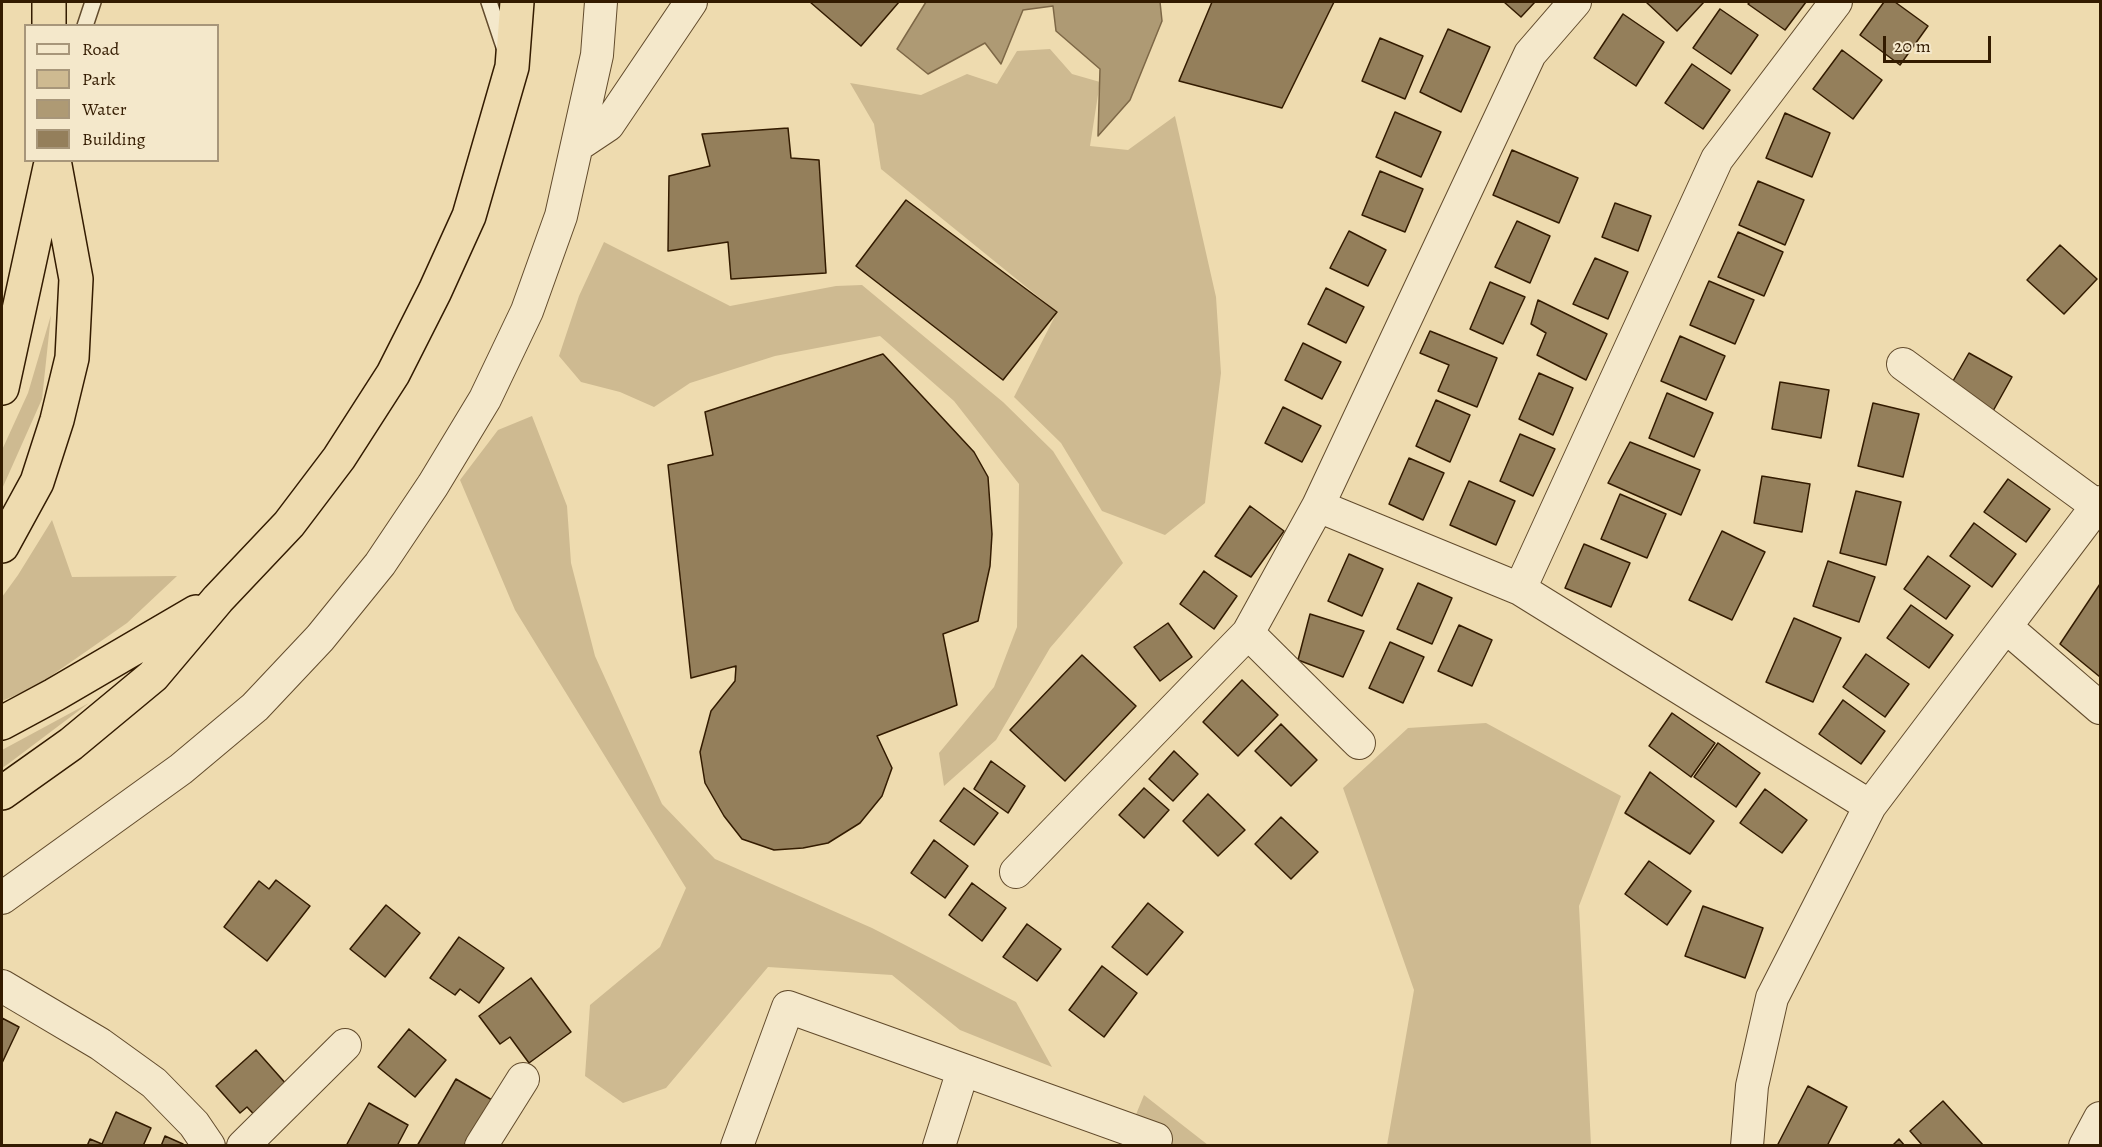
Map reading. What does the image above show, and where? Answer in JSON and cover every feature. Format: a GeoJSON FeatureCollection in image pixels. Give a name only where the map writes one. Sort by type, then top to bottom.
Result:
{"type":"FeatureCollection","features":[{"type":"Feature","properties":{"kind":"highway"},"geometry":{"type":"LineString","coordinates":[[49,2],[50,24]]}},
{"type":"Feature","properties":{"kind":"highway"},"geometry":{"type":"LineString","coordinates":[[2,793],[71,744],[153,676],[218,599],[289,524],[339,458],[393,374],[435,291],[469,216],[512,67],[517,2]]}},
{"type":"Feature","properties":{"kind":"highway"},"geometry":{"type":"LineString","coordinates":[[2,388],[53,162]]}},
{"type":"Feature","properties":{"kind":"highway"},"geometry":{"type":"LineString","coordinates":[[2,546],[37,482],[57,420],[72,358],[76,279],[53,162]]}},
{"type":"Feature","properties":{"kind":"highway"},"geometry":{"type":"LineString","coordinates":[[2,723],[218,599]]}},
{"type":"Feature","properties":{"kind":"street"},"geometry":{"type":"LineString","coordinates":[[2,898],[181,769],[255,707],[320,638],[380,564],[433,485],[485,399],[527,311],[561,216],[597,55],[602,2]]}},
{"type":"Feature","properties":{"kind":"street"},"geometry":{"type":"LineString","coordinates":[[578,145],[608,125],[691,2]]}},
{"type":"Feature","properties":{"kind":"street"},"geometry":{"type":"LineString","coordinates":[[1016,872],[1248,633],[1318,506],[1530,54],[1575,2]]}},
{"type":"Feature","properties":{"kind":"street"},"geometry":{"type":"LineString","coordinates":[[1520,589],[1717,159],[1836,2]]}},
{"type":"Feature","properties":{"kind":"street"},"geometry":{"type":"LineString","coordinates":[[1748,1146],[1752,1086],[1772,998],[1870,806],[2099,504],[1904,364]]}},
{"type":"Feature","properties":{"kind":"street"},"geometry":{"type":"LineString","coordinates":[[1318,506],[1520,589],[1870,806]]}},
{"type":"Feature","properties":{"kind":"street"},"geometry":{"type":"LineString","coordinates":[[2006,627],[2100,708]]}},
{"type":"Feature","properties":{"kind":"street"},"geometry":{"type":"LineString","coordinates":[[1248,633],[1359,743]]}},
{"type":"Feature","properties":{"kind":"street"},"geometry":{"type":"LineString","coordinates":[[2,986],[100,1044],[154,1083],[194,1124],[208,1146]]}},
{"type":"Feature","properties":{"kind":"street"},"geometry":{"type":"LineString","coordinates":[[737,1146],[788,1007],[1156,1139],[1154,1146]]}},
{"type":"Feature","properties":{"kind":"street"},"geometry":{"type":"LineString","coordinates":[[243,1146],[345,1045]]}},
{"type":"Feature","properties":{"kind":"street"},"geometry":{"type":"LineString","coordinates":[[939,1146],[963,1070]]}},
{"type":"Feature","properties":{"kind":"street"},"geometry":{"type":"LineString","coordinates":[[481,1146],[523,1079]]}},
{"type":"Feature","properties":{"kind":"street"},"geometry":{"type":"LineString","coordinates":[[2085,1146],[2100,1119]]}},
{"type":"Feature","properties":{"kind":"lane"},"geometry":{"type":"LineString","coordinates":[[86,24],[93,2]]}},
{"type":"Feature","properties":{"kind":"lane"},"geometry":{"type":"LineString","coordinates":[[489,2],[512,67]]}},
{"type":"Feature","properties":{"kind":"green space"},"geometry":{"type":"Polygon","coordinates":[[[1050,49],[1072,74],[1100,82],[1090,146],[1128,150],[1175,116],[1216,297],[1221,373],[1205,503],[1165,535],[1102,511],[1061,443],[1014,397],[1057,312],[881,169],[874,124],[850,83],[921,95],[967,74],[997,84],[1017,51],[1050,49]]]}},
{"type":"Feature","properties":{"kind":"green space"},"geometry":{"type":"Polygon","coordinates":[[[604,242],[730,306],[836,286],[862,285],[1003,402],[1053,451],[1123,563],[1050,648],[996,740],[944,786],[939,753],[994,687],[1017,627],[1019,484],[954,401],[880,336],[775,356],[690,383],[654,407],[620,392],[581,382],[559,356],[579,296],[604,242]]]}},
{"type":"Feature","properties":{"kind":"green space"},"geometry":{"type":"Polygon","coordinates":[[[51,315],[42,399],[2,489],[2,450],[28,393],[51,315]]]}},
{"type":"Feature","properties":{"kind":"green space"},"geometry":{"type":"Polygon","coordinates":[[[532,416],[567,506],[571,563],[595,656],[662,804],[715,859],[872,928],[1016,1002],[1052,1067],[960,1030],[892,975],[768,967],[666,1088],[623,1103],[585,1076],[590,1005],[660,947],[686,888],[515,610],[460,480],[498,430],[532,416]]]}},
{"type":"Feature","properties":{"kind":"green space"},"geometry":{"type":"Polygon","coordinates":[[[52,520],[72,577],[177,576],[127,623],[35,687],[2,701],[2,597],[52,520]]]}},
{"type":"Feature","properties":{"kind":"green space"},"geometry":{"type":"Polygon","coordinates":[[[89,703],[8,764],[2,768],[2,750],[89,703]]]}},
{"type":"Feature","properties":{"kind":"green space"},"geometry":{"type":"Polygon","coordinates":[[[1486,723],[1621,796],[1579,906],[1591,1145],[1387,1145],[1414,990],[1343,788],[1408,728],[1486,723]]]}},
{"type":"Feature","properties":{"kind":"green space"},"geometry":{"type":"Polygon","coordinates":[[[1144,1095],[1208,1145],[1123,1146],[1144,1095]]]}},
{"type":"Feature","properties":{"kind":"water"},"geometry":{"type":"Polygon","coordinates":[[[926,2],[1160,2],[1162,21],[1130,100],[1098,136],[1100,69],[1056,31],[1053,6],[1023,10],[1001,64],[985,43],[928,74],[897,49],[926,2]]]}},
{"type":"Feature","properties":{"kind":"building"},"geometry":{"type":"Polygon","coordinates":[[[810,2],[899,2],[861,46],[810,2]]]}},
{"type":"Feature","properties":{"kind":"building"},"geometry":{"type":"Polygon","coordinates":[[[1212,2],[1334,2],[1282,108],[1179,81],[1212,2]]]}},
{"type":"Feature","properties":{"kind":"building"},"geometry":{"type":"Polygon","coordinates":[[[1504,2],[1535,2],[1521,17],[1504,2]]]}},
{"type":"Feature","properties":{"kind":"building"},"geometry":{"type":"Polygon","coordinates":[[[1646,2],[1704,2],[1677,31],[1646,2]]]}},
{"type":"Feature","properties":{"kind":"building"},"geometry":{"type":"Polygon","coordinates":[[[1750,2],[1806,2],[1785,30],[1748,4],[1750,2]]]}},
{"type":"Feature","properties":{"kind":"building"},"geometry":{"type":"Polygon","coordinates":[[[1884,2],[1895,2],[1928,26],[1900,65],[1860,35],[1884,2]]]}},
{"type":"Feature","properties":{"kind":"building"},"geometry":{"type":"Polygon","coordinates":[[[1720,9],[1758,35],[1731,74],[1693,48],[1720,9]]]}},
{"type":"Feature","properties":{"kind":"building"},"geometry":{"type":"Polygon","coordinates":[[[1623,14],[1664,42],[1636,86],[1594,58],[1623,14]]]}},
{"type":"Feature","properties":{"kind":"building"},"geometry":{"type":"Polygon","coordinates":[[[1448,29],[1490,47],[1461,112],[1420,92],[1448,29]]]}},
{"type":"Feature","properties":{"kind":"building"},"geometry":{"type":"Polygon","coordinates":[[[1380,38],[1423,56],[1405,99],[1362,81],[1380,38]]]}},
{"type":"Feature","properties":{"kind":"building"},"geometry":{"type":"Polygon","coordinates":[[[1842,50],[1882,80],[1853,119],[1813,89],[1842,50]]]}},
{"type":"Feature","properties":{"kind":"building"},"geometry":{"type":"Polygon","coordinates":[[[1692,64],[1730,90],[1703,129],[1665,103],[1692,64]]]}},
{"type":"Feature","properties":{"kind":"building"},"geometry":{"type":"Polygon","coordinates":[[[1395,112],[1441,132],[1421,177],[1376,157],[1395,112]]]}},
{"type":"Feature","properties":{"kind":"building"},"geometry":{"type":"Polygon","coordinates":[[[1785,113],[1830,133],[1812,177],[1766,158],[1785,113]]]}},
{"type":"Feature","properties":{"kind":"building"},"geometry":{"type":"Polygon","coordinates":[[[788,128],[791,158],[819,160],[826,273],[731,279],[728,242],[668,251],[669,176],[710,166],[702,134],[788,128]]]}},
{"type":"Feature","properties":{"kind":"building"},"geometry":{"type":"Polygon","coordinates":[[[1512,150],[1578,178],[1559,223],[1493,195],[1512,150]]]}},
{"type":"Feature","properties":{"kind":"building"},"geometry":{"type":"Polygon","coordinates":[[[1380,171],[1423,189],[1405,232],[1362,215],[1380,171]]]}},
{"type":"Feature","properties":{"kind":"building"},"geometry":{"type":"Polygon","coordinates":[[[1758,181],[1804,200],[1785,245],[1739,225],[1758,181]]]}},
{"type":"Feature","properties":{"kind":"building"},"geometry":{"type":"Polygon","coordinates":[[[906,200],[1057,312],[1003,380],[856,266],[906,200]]]}},
{"type":"Feature","properties":{"kind":"building"},"geometry":{"type":"Polygon","coordinates":[[[1615,203],[1651,216],[1638,251],[1602,237],[1615,203]]]}},
{"type":"Feature","properties":{"kind":"building"},"geometry":{"type":"Polygon","coordinates":[[[1517,221],[1550,236],[1530,283],[1495,267],[1517,221]]]}},
{"type":"Feature","properties":{"kind":"building"},"geometry":{"type":"Polygon","coordinates":[[[1349,231],[1386,250],[1368,286],[1330,268],[1349,231]]]}},
{"type":"Feature","properties":{"kind":"building"},"geometry":{"type":"Polygon","coordinates":[[[1738,232],[1783,252],[1764,296],[1718,277],[1738,232]]]}},
{"type":"Feature","properties":{"kind":"building"},"geometry":{"type":"Polygon","coordinates":[[[2060,245],[2097,279],[2064,314],[2027,280],[2060,245]]]}},
{"type":"Feature","properties":{"kind":"building"},"geometry":{"type":"Polygon","coordinates":[[[1595,258],[1628,272],[1608,319],[1573,304],[1595,258]]]}},
{"type":"Feature","properties":{"kind":"building"},"geometry":{"type":"Polygon","coordinates":[[[1709,281],[1754,300],[1735,344],[1690,325],[1709,281]]]}},
{"type":"Feature","properties":{"kind":"building"},"geometry":{"type":"Polygon","coordinates":[[[1490,282],[1525,297],[1503,344],[1470,329],[1490,282]]]}},
{"type":"Feature","properties":{"kind":"building"},"geometry":{"type":"Polygon","coordinates":[[[1326,288],[1364,307],[1346,343],[1308,324],[1326,288]]]}},
{"type":"Feature","properties":{"kind":"building"},"geometry":{"type":"Polygon","coordinates":[[[1538,300],[1607,334],[1586,380],[1537,355],[1546,333],[1531,324],[1538,300]]]}},
{"type":"Feature","properties":{"kind":"building"},"geometry":{"type":"Polygon","coordinates":[[[1430,331],[1497,358],[1477,407],[1438,391],[1449,365],[1420,353],[1430,331]]]}},
{"type":"Feature","properties":{"kind":"building"},"geometry":{"type":"Polygon","coordinates":[[[1680,336],[1725,356],[1706,400],[1661,381],[1680,336]]]}},
{"type":"Feature","properties":{"kind":"building"},"geometry":{"type":"Polygon","coordinates":[[[1303,343],[1341,362],[1322,399],[1285,380],[1303,343]]]}},
{"type":"Feature","properties":{"kind":"building"},"geometry":{"type":"Polygon","coordinates":[[[1969,353],[2012,377],[1988,420],[1945,395],[1969,353]]]}},
{"type":"Feature","properties":{"kind":"building"},"geometry":{"type":"Polygon","coordinates":[[[883,354],[974,452],[988,477],[992,534],[990,566],[978,621],[943,634],[957,705],[877,736],[892,768],[882,796],[860,823],[828,843],[774,850],[742,839],[724,816],[705,783],[700,752],[711,711],[735,681],[736,666],[691,678],[668,465],[713,455],[705,412],[883,354]]]}},
{"type":"Feature","properties":{"kind":"building"},"geometry":{"type":"Polygon","coordinates":[[[1539,373],[1573,388],[1553,435],[1519,419],[1539,373]]]}},
{"type":"Feature","properties":{"kind":"building"},"geometry":{"type":"Polygon","coordinates":[[[1780,382],[1829,390],[1821,438],[1772,429],[1780,382]]]}},
{"type":"Feature","properties":{"kind":"building"},"geometry":{"type":"Polygon","coordinates":[[[1667,393],[1713,413],[1694,457],[1649,438],[1667,393]]]}},
{"type":"Feature","properties":{"kind":"building"},"geometry":{"type":"Polygon","coordinates":[[[1436,400],[1470,415],[1450,462],[1416,446],[1436,400]]]}},
{"type":"Feature","properties":{"kind":"building"},"geometry":{"type":"Polygon","coordinates":[[[1873,403],[1919,414],[1903,477],[1858,466],[1873,403]]]}},
{"type":"Feature","properties":{"kind":"building"},"geometry":{"type":"Polygon","coordinates":[[[1283,407],[1321,426],[1302,462],[1265,443],[1283,407]]]}},
{"type":"Feature","properties":{"kind":"building"},"geometry":{"type":"Polygon","coordinates":[[[1520,434],[1555,449],[1533,496],[1500,481],[1520,434]]]}},
{"type":"Feature","properties":{"kind":"building"},"geometry":{"type":"Polygon","coordinates":[[[1630,442],[1700,470],[1681,515],[1608,483],[1630,442]]]}},
{"type":"Feature","properties":{"kind":"building"},"geometry":{"type":"Polygon","coordinates":[[[1409,458],[1444,473],[1423,520],[1389,504],[1409,458]]]}},
{"type":"Feature","properties":{"kind":"building"},"geometry":{"type":"Polygon","coordinates":[[[1762,476],[1810,484],[1802,532],[1754,523],[1762,476]]]}},
{"type":"Feature","properties":{"kind":"building"},"geometry":{"type":"Polygon","coordinates":[[[2008,479],[2050,509],[2026,542],[1984,512],[2008,479]]]}},
{"type":"Feature","properties":{"kind":"building"},"geometry":{"type":"Polygon","coordinates":[[[1469,481],[1515,501],[1496,545],[1450,525],[1469,481]]]}},
{"type":"Feature","properties":{"kind":"building"},"geometry":{"type":"Polygon","coordinates":[[[1856,491],[1901,502],[1886,565],[1840,553],[1856,491]]]}},
{"type":"Feature","properties":{"kind":"building"},"geometry":{"type":"Polygon","coordinates":[[[1620,494],[1666,514],[1647,558],[1601,539],[1620,494]]]}},
{"type":"Feature","properties":{"kind":"building"},"geometry":{"type":"Polygon","coordinates":[[[1250,506],[1284,531],[1251,577],[1215,556],[1250,506]]]}},
{"type":"Feature","properties":{"kind":"building"},"geometry":{"type":"Polygon","coordinates":[[[1974,523],[2016,554],[1992,587],[1950,556],[1974,523]]]}},
{"type":"Feature","properties":{"kind":"building"},"geometry":{"type":"Polygon","coordinates":[[[1722,531],[1765,552],[1732,620],[1689,600],[1722,531]]]}},
{"type":"Feature","properties":{"kind":"building"},"geometry":{"type":"Polygon","coordinates":[[[1584,544],[1630,563],[1611,607],[1565,588],[1584,544]]]}},
{"type":"Feature","properties":{"kind":"building"},"geometry":{"type":"Polygon","coordinates":[[[1349,554],[1383,569],[1362,616],[1328,601],[1349,554]]]}},
{"type":"Feature","properties":{"kind":"building"},"geometry":{"type":"Polygon","coordinates":[[[1928,556],[1970,586],[1946,619],[1904,589],[1928,556]]]}},
{"type":"Feature","properties":{"kind":"building"},"geometry":{"type":"Polygon","coordinates":[[[1828,561],[1875,577],[1859,622],[1813,606],[1828,561]]]}},
{"type":"Feature","properties":{"kind":"building"},"geometry":{"type":"Polygon","coordinates":[[[1204,571],[1237,596],[1214,629],[1180,604],[1204,571]]]}},
{"type":"Feature","properties":{"kind":"building"},"geometry":{"type":"Polygon","coordinates":[[[1418,583],[1452,598],[1432,644],[1397,629],[1418,583]]]}},
{"type":"Feature","properties":{"kind":"building"},"geometry":{"type":"Polygon","coordinates":[[[2100,584],[2100,677],[2060,644],[2100,584]]]}},
{"type":"Feature","properties":{"kind":"building"},"geometry":{"type":"Polygon","coordinates":[[[1911,605],[1953,635],[1929,668],[1887,638],[1911,605]]]}},
{"type":"Feature","properties":{"kind":"building"},"geometry":{"type":"Polygon","coordinates":[[[1310,614],[1364,631],[1343,677],[1298,660],[1310,614]]]}},
{"type":"Feature","properties":{"kind":"building"},"geometry":{"type":"Polygon","coordinates":[[[1794,618],[1841,638],[1813,702],[1766,682],[1794,618]]]}},
{"type":"Feature","properties":{"kind":"building"},"geometry":{"type":"Polygon","coordinates":[[[1168,623],[1192,657],[1160,681],[1134,647],[1168,623]]]}},
{"type":"Feature","properties":{"kind":"building"},"geometry":{"type":"Polygon","coordinates":[[[1459,625],[1492,640],[1472,686],[1438,671],[1459,625]]]}},
{"type":"Feature","properties":{"kind":"building"},"geometry":{"type":"Polygon","coordinates":[[[1390,642],[1424,657],[1403,703],[1369,688],[1390,642]]]}},
{"type":"Feature","properties":{"kind":"building"},"geometry":{"type":"Polygon","coordinates":[[[1866,654],[1909,684],[1885,717],[1843,687],[1866,654]]]}},
{"type":"Feature","properties":{"kind":"building"},"geometry":{"type":"Polygon","coordinates":[[[1082,655],[1136,706],[1065,781],[1010,730],[1082,655]]]}},
{"type":"Feature","properties":{"kind":"building"},"geometry":{"type":"Polygon","coordinates":[[[1242,680],[1278,715],[1238,756],[1203,722],[1242,680]]]}},
{"type":"Feature","properties":{"kind":"building"},"geometry":{"type":"Polygon","coordinates":[[[1843,700],[1885,731],[1861,764],[1819,734],[1843,700]]]}},
{"type":"Feature","properties":{"kind":"building"},"geometry":{"type":"Polygon","coordinates":[[[1672,713],[1715,743],[1691,777],[1649,746],[1672,713]]]}},
{"type":"Feature","properties":{"kind":"building"},"geometry":{"type":"Polygon","coordinates":[[[1281,724],[1317,760],[1291,786],[1255,751],[1281,724]]]}},
{"type":"Feature","properties":{"kind":"building"},"geometry":{"type":"Polygon","coordinates":[[[1718,743],[1760,773],[1736,807],[1694,777],[1718,743]]]}},
{"type":"Feature","properties":{"kind":"building"},"geometry":{"type":"Polygon","coordinates":[[[1174,751],[1198,774],[1173,801],[1149,779],[1174,751]]]}},
{"type":"Feature","properties":{"kind":"building"},"geometry":{"type":"Polygon","coordinates":[[[991,761],[1025,786],[1008,813],[974,789],[991,761]]]}},
{"type":"Feature","properties":{"kind":"building"},"geometry":{"type":"Polygon","coordinates":[[[1650,772],[1714,821],[1690,854],[1625,813],[1650,772]]]}},
{"type":"Feature","properties":{"kind":"building"},"geometry":{"type":"Polygon","coordinates":[[[964,788],[998,813],[974,845],[940,821],[964,788]]]}},
{"type":"Feature","properties":{"kind":"building"},"geometry":{"type":"Polygon","coordinates":[[[1144,788],[1169,810],[1144,838],[1119,815],[1144,788]]]}},
{"type":"Feature","properties":{"kind":"building"},"geometry":{"type":"Polygon","coordinates":[[[1765,789],[1807,820],[1782,853],[1740,823],[1765,789]]]}},
{"type":"Feature","properties":{"kind":"building"},"geometry":{"type":"Polygon","coordinates":[[[1208,794],[1245,830],[1218,856],[1183,821],[1208,794]]]}},
{"type":"Feature","properties":{"kind":"building"},"geometry":{"type":"Polygon","coordinates":[[[1281,817],[1318,852],[1291,879],[1255,844],[1281,817]]]}},
{"type":"Feature","properties":{"kind":"building"},"geometry":{"type":"Polygon","coordinates":[[[934,840],[968,866],[945,898],[911,873],[934,840]]]}},
{"type":"Feature","properties":{"kind":"building"},"geometry":{"type":"Polygon","coordinates":[[[1649,861],[1691,891],[1667,925],[1625,894],[1649,861]]]}},
{"type":"Feature","properties":{"kind":"building"},"geometry":{"type":"Polygon","coordinates":[[[276,880],[310,906],[267,961],[224,927],[259,881],[269,889],[276,880]]]}},
{"type":"Feature","properties":{"kind":"building"},"geometry":{"type":"Polygon","coordinates":[[[972,883],[1006,908],[982,941],[949,915],[972,883]]]}},
{"type":"Feature","properties":{"kind":"building"},"geometry":{"type":"Polygon","coordinates":[[[1148,903],[1183,932],[1147,975],[1112,947],[1148,903]]]}},
{"type":"Feature","properties":{"kind":"building"},"geometry":{"type":"Polygon","coordinates":[[[386,905],[420,933],[385,977],[350,949],[386,905]]]}},
{"type":"Feature","properties":{"kind":"building"},"geometry":{"type":"Polygon","coordinates":[[[1703,906],[1763,928],[1745,978],[1685,956],[1703,906]]]}},
{"type":"Feature","properties":{"kind":"building"},"geometry":{"type":"Polygon","coordinates":[[[1027,924],[1061,949],[1037,981],[1003,957],[1027,924]]]}},
{"type":"Feature","properties":{"kind":"building"},"geometry":{"type":"Polygon","coordinates":[[[459,937],[504,968],[479,1003],[460,989],[455,995],[430,978],[459,937]]]}},
{"type":"Feature","properties":{"kind":"building"},"geometry":{"type":"Polygon","coordinates":[[[1102,966],[1137,993],[1104,1037],[1069,1010],[1102,966]]]}},
{"type":"Feature","properties":{"kind":"building"},"geometry":{"type":"Polygon","coordinates":[[[531,978],[571,1032],[529,1063],[510,1037],[500,1044],[479,1016],[531,978]]]}},
{"type":"Feature","properties":{"kind":"building"},"geometry":{"type":"Polygon","coordinates":[[[2,1018],[19,1027],[2,1063],[2,1018]]]}},
{"type":"Feature","properties":{"kind":"building"},"geometry":{"type":"Polygon","coordinates":[[[409,1029],[446,1060],[415,1097],[378,1067],[409,1029]]]}},
{"type":"Feature","properties":{"kind":"building"},"geometry":{"type":"Polygon","coordinates":[[[256,1050],[295,1094],[262,1123],[247,1107],[240,1113],[216,1086],[256,1050]]]}},
{"type":"Feature","properties":{"kind":"building"},"geometry":{"type":"Polygon","coordinates":[[[456,1079],[499,1104],[485,1146],[417,1146],[456,1079]]]}},
{"type":"Feature","properties":{"kind":"building"},"geometry":{"type":"Polygon","coordinates":[[[1808,1086],[1847,1107],[1827,1146],[1777,1146],[1808,1086]]]}},
{"type":"Feature","properties":{"kind":"building"},"geometry":{"type":"Polygon","coordinates":[[[1943,1101],[1984,1146],[1923,1146],[1910,1131],[1943,1101]]]}},
{"type":"Feature","properties":{"kind":"building"},"geometry":{"type":"Polygon","coordinates":[[[369,1103],[408,1125],[397,1146],[346,1146],[369,1103]]]}},
{"type":"Feature","properties":{"kind":"building"},"geometry":{"type":"Polygon","coordinates":[[[116,1112],[151,1128],[143,1146],[87,1146],[90,1139],[102,1144],[116,1112]]]}},
{"type":"Feature","properties":{"kind":"building"},"geometry":{"type":"Polygon","coordinates":[[[165,1136],[183,1144],[183,1146],[161,1146],[165,1136]]]}},
{"type":"Feature","properties":{"kind":"building"},"geometry":{"type":"Polygon","coordinates":[[[1899,1139],[1905,1146],[1892,1146],[1899,1139]]]}}]}
